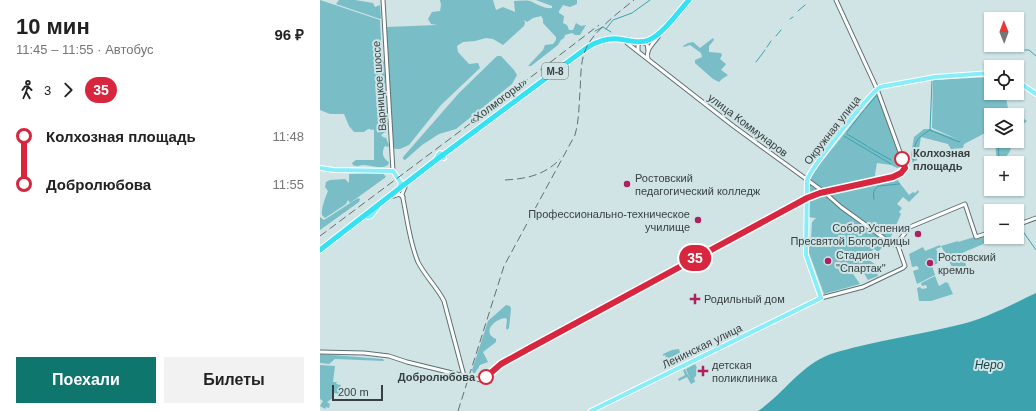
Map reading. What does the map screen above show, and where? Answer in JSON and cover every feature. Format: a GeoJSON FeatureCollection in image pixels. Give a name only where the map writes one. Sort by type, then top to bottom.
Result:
{"type":"FeatureCollection","features":[{"type":"Feature","properties":{"kind":"highway","name":"М-8"},"geometry":{"type":"LineString","coordinates":[[642,43],[658,37],[690,0]]}},
{"type":"Feature","properties":{"kind":"highway","name":"М-8"},"geometry":{"type":"LineString","coordinates":[[642,43],[658,35],[690,0]]}},
{"type":"Feature","properties":{"kind":"highway","name":"«Холмогоры»"},"geometry":{"type":"LineString","coordinates":[[378,206],[394,196],[526,92],[592,45],[601,41],[612,39],[642,43]]}},
{"type":"Feature","properties":{"kind":"highway","name":"«Холмогоры»"},"geometry":{"type":"LineString","coordinates":[[320,250],[436,160],[444,156],[589,49],[608,41],[642,43]]}},
{"type":"Feature","properties":{"kind":"main road"},"geometry":{"type":"LineString","coordinates":[[877,89],[935,76],[984,73]]}},
{"type":"Feature","properties":{"kind":"main road"},"geometry":{"type":"LineString","coordinates":[[1024,86],[1036,94]]}},
{"type":"Feature","properties":{"kind":"main road","name":"Окружная улица"},"geometry":{"type":"LineString","coordinates":[[821,298],[806,255],[807,180],[839,134],[877,89]]}},
{"type":"Feature","properties":{"kind":"main road"},"geometry":{"type":"LineString","coordinates":[[320,168],[334,170],[393,170],[400,182],[401,186],[399,189]]}},
{"type":"Feature","properties":{"kind":"main road"},"geometry":{"type":"LineString","coordinates":[[400,182],[404,183],[409,181]]}},
{"type":"Feature","properties":{"kind":"main road","name":"Ленинская улица"},"geometry":{"type":"LineString","coordinates":[[591,411],[821,298]]}},
{"type":"Feature","properties":{"kind":"street","name":"Варницкое шоссе"},"geometry":{"type":"LineString","coordinates":[[383,0],[393,170]]}},
{"type":"Feature","properties":{"kind":"street"},"geometry":{"type":"LineString","coordinates":[[320,352],[383,355],[478,380],[483,380],[501,364],[807,198],[824,192],[893,177],[903,172],[905,168],[904,163],[877,89],[836,0]]}},
{"type":"Feature","properties":{"kind":"street"},"geometry":{"type":"LineString","coordinates":[[648,58],[648,50],[648,45],[642,43],[637,47],[640,53],[644,54],[648,50],[658,37]]}},
{"type":"Feature","properties":{"kind":"street","name":"улица Коммунаров"},"geometry":{"type":"LineString","coordinates":[[627,43],[732,125],[824,192],[870,229],[892,244],[897,244]]}},
{"type":"Feature","properties":{"kind":"street"},"geometry":{"type":"LineString","coordinates":[[405,187],[402,192],[416,256],[424,273],[444,301],[464,376]]}},
{"type":"Feature","properties":{"kind":"street"},"geometry":{"type":"LineString","coordinates":[[394,196],[399,194],[403,197]]}},
{"type":"Feature","properties":{"kind":"street"},"geometry":{"type":"LineString","coordinates":[[821,298],[863,287],[905,266],[897,244],[910,227],[965,204],[976,237],[984,234]]}},
{"type":"Feature","properties":{"kind":"street"},"geometry":{"type":"LineString","coordinates":[[1024,222],[1036,218]]}},
{"type":"Feature","properties":{"kind":"shaded area"},"geometry":{"type":"Polygon","coordinates":[[[320,0],[380,20],[388,130],[381,135],[386,138],[389,145],[388,147],[385,146],[383,151],[384,157],[389,162],[388,165],[379,167],[353,165],[352,163],[356,160],[374,160],[374,130],[368,129],[364,132],[354,132],[349,126],[344,114],[330,114],[320,110],[320,0]]]}},
{"type":"Feature","properties":{"kind":"shaded area"},"geometry":{"type":"Polygon","coordinates":[[[339,0],[355,0],[373,3],[375,7],[380,5],[381,18],[380,19],[336,4],[339,0]]]}},
{"type":"Feature","properties":{"kind":"shaded area"},"geometry":{"type":"Polygon","coordinates":[[[440,0],[493,0],[496,10],[503,7],[515,12],[514,1],[530,1],[546,8],[552,8],[552,6],[536,0],[577,0],[577,4],[570,7],[563,5],[559,13],[564,16],[563,23],[567,25],[569,30],[573,30],[576,23],[581,26],[586,25],[580,35],[575,35],[572,33],[565,35],[558,45],[531,66],[528,66],[543,50],[545,45],[553,44],[556,40],[556,37],[543,23],[541,16],[533,18],[527,22],[524,20],[524,26],[503,45],[493,39],[486,38],[463,42],[457,46],[458,52],[469,64],[478,63],[480,68],[441,105],[409,145],[400,149],[395,149],[393,145],[386,27],[437,25],[431,24],[428,19],[432,12],[440,11],[440,0]]]}},
{"type":"Feature","properties":{"kind":"shaded area"},"geometry":{"type":"Polygon","coordinates":[[[713,38],[714,40],[709,46],[709,52],[721,53],[722,55],[720,59],[726,64],[721,70],[728,75],[719,82],[713,79],[695,63],[695,60],[702,57],[701,53],[690,45],[683,46],[693,42],[700,48],[713,38]]]}},
{"type":"Feature","properties":{"kind":"shaded area"},"geometry":{"type":"Polygon","coordinates":[[[497,56],[501,56],[517,75],[512,84],[456,129],[439,134],[422,145],[405,160],[403,159],[403,157],[459,93],[497,56]]]}},
{"type":"Feature","properties":{"kind":"shaded area"},"geometry":{"type":"Polygon","coordinates":[[[984,77],[984,100],[1006,100],[1008,108],[984,108],[984,134],[964,144],[963,148],[951,149],[948,144],[921,137],[916,161],[912,160],[911,155],[914,137],[924,129],[930,129],[957,139],[932,128],[933,80],[984,77]]]}},
{"type":"Feature","properties":{"kind":"shaded area"},"geometry":{"type":"Polygon","coordinates":[[[877,93],[903,165],[897,168],[891,165],[877,163],[875,174],[876,183],[897,178],[909,195],[918,190],[919,192],[909,202],[903,197],[897,204],[902,208],[899,212],[901,214],[890,239],[878,252],[874,249],[865,257],[876,265],[878,276],[868,280],[862,270],[848,271],[844,262],[847,272],[851,271],[860,284],[824,294],[808,250],[809,242],[811,240],[812,222],[816,218],[807,217],[807,180],[877,93]]]}},
{"type":"Feature","properties":{"kind":"shaded area"},"geometry":{"type":"Polygon","coordinates":[[[996,148],[1011,148],[1006,156],[997,156],[996,148]]]}},
{"type":"Feature","properties":{"kind":"shaded area"},"geometry":{"type":"Polygon","coordinates":[[[382,172],[386,177],[350,203],[348,200],[346,204],[325,218],[322,215],[328,191],[325,187],[326,182],[330,180],[345,179],[349,183],[349,174],[382,172]]]}},
{"type":"Feature","properties":{"kind":"shaded area"},"geometry":{"type":"Polygon","coordinates":[[[358,198],[360,199],[359,202],[320,230],[320,217],[324,220],[358,198]]]}},
{"type":"Feature","properties":{"kind":"shaded area"},"geometry":{"type":"Polygon","coordinates":[[[984,234],[984,244],[962,253],[966,265],[966,271],[957,275],[948,260],[950,259],[948,256],[947,257],[941,246],[984,234]]]}},
{"type":"Feature","properties":{"kind":"shaded area"},"geometry":{"type":"Polygon","coordinates":[[[940,245],[941,247],[936,249],[942,261],[932,266],[935,275],[917,284],[913,271],[919,269],[917,266],[912,267],[909,254],[923,247],[925,251],[940,245]]]}},
{"type":"Feature","properties":{"kind":"shaded area"},"geometry":{"type":"Polygon","coordinates":[[[935,276],[939,286],[946,282],[948,283],[953,294],[931,301],[919,301],[917,288],[927,288],[926,285],[922,286],[921,283],[935,276]]]}},
{"type":"Feature","properties":{"kind":"shaded area"},"geometry":{"type":"Polygon","coordinates":[[[506,305],[510,306],[511,309],[509,328],[507,330],[507,319],[505,318],[497,321],[491,326],[490,333],[496,339],[496,342],[483,352],[488,362],[480,365],[475,373],[473,373],[472,370],[488,321],[506,305]]]}},
{"type":"Feature","properties":{"kind":"shaded area"},"geometry":{"type":"Polygon","coordinates":[[[679,349],[681,356],[678,358],[680,362],[678,363],[676,359],[672,360],[669,358],[669,361],[662,363],[661,360],[666,358],[663,354],[679,349]]]}},
{"type":"Feature","properties":{"kind":"shaded area"},"geometry":{"type":"Polygon","coordinates":[[[320,354],[383,359],[384,361],[335,359],[329,364],[320,363],[320,354]]]}},
{"type":"Feature","properties":{"kind":"shaded area"},"geometry":{"type":"Polygon","coordinates":[[[695,364],[697,368],[696,376],[694,378],[695,382],[691,384],[687,377],[679,381],[678,379],[685,375],[683,370],[685,369],[690,379],[686,369],[695,364]]]}},
{"type":"Feature","properties":{"kind":"shaded area"},"geometry":{"type":"Polygon","coordinates":[[[320,365],[335,366],[333,382],[337,382],[336,384],[341,385],[339,394],[334,393],[333,398],[327,402],[330,404],[329,408],[326,407],[325,409],[320,406],[323,401],[320,399],[320,365]]]}},
{"type":"Feature","properties":{"kind":"water","name":"Неро"},"geometry":{"type":"Polygon","coordinates":[[[1036,293],[1036,411],[758,411],[775,398],[806,368],[828,355],[868,344],[930,332],[965,323],[996,312],[1036,293]]]}},
{"type":"Feature","properties":{"kind":"waterway"},"geometry":{"type":"LineString","coordinates":[[603,27],[606,29],[613,20],[632,13],[650,0]]}},
{"type":"Feature","properties":{"kind":"waterway"},"geometry":{"type":"LineString","coordinates":[[798,11],[805,5]]}},
{"type":"Feature","properties":{"kind":"waterway"},"geometry":{"type":"LineString","coordinates":[[595,31],[603,27]]}},
{"type":"Feature","properties":{"kind":"waterway"},"geometry":{"type":"LineString","coordinates":[[606,29],[611,32]]}},
{"type":"Feature","properties":{"kind":"waterway"},"geometry":{"type":"LineString","coordinates":[[776,36],[781,30]]}},
{"type":"Feature","properties":{"kind":"waterway"},"geometry":{"type":"LineString","coordinates":[[767,47],[771,41]]}},
{"type":"Feature","properties":{"kind":"waterway"},"geometry":{"type":"LineString","coordinates":[[756,62],[765,50]]}},
{"type":"Feature","properties":{"kind":"waterway"},"geometry":{"type":"LineString","coordinates":[[1025,50],[1029,50],[1036,56]]}},
{"type":"Feature","properties":{"kind":"waterway"},"geometry":{"type":"LineString","coordinates":[[932,81],[930,130],[959,142],[960,141]]}},
{"type":"Feature","properties":{"kind":"waterway"},"geometry":{"type":"LineString","coordinates":[[865,109],[876,96]]}},
{"type":"Feature","properties":{"kind":"waterway"},"geometry":{"type":"LineString","coordinates":[[847,132],[864,110]]}},
{"type":"Feature","properties":{"kind":"waterway"},"geometry":{"type":"LineString","coordinates":[[913,162],[916,143],[920,137],[930,130]]}},
{"type":"Feature","properties":{"kind":"waterway"},"geometry":{"type":"LineString","coordinates":[[847,134],[867,146]]}},
{"type":"Feature","properties":{"kind":"waterway"},"geometry":{"type":"LineString","coordinates":[[844,136],[891,164]]}},
{"type":"Feature","properties":{"kind":"waterway"},"geometry":{"type":"LineString","coordinates":[[868,147],[891,160]]}},
{"type":"Feature","properties":{"kind":"waterway"},"geometry":{"type":"LineString","coordinates":[[998,148],[999,156]]}},
{"type":"Feature","properties":{"kind":"waterway"},"geometry":{"type":"LineString","coordinates":[[874,199],[874,191],[877,187],[899,184]]}},
{"type":"Feature","properties":{"kind":"waterway"},"geometry":{"type":"LineString","coordinates":[[1024,233],[1036,250]]}},
{"type":"Feature","properties":{"kind":"waterway"},"geometry":{"type":"LineString","coordinates":[[849,258],[867,272]]}},
{"type":"Feature","properties":{"kind":"railway"},"geometry":{"type":"LineString","coordinates":[[458,411],[504,266],[575,135],[579,113],[581,66],[585,51],[588,44],[599,30],[634,0]]}},
{"type":"Feature","properties":{"kind":"railway"},"geometry":{"type":"LineString","coordinates":[[320,236],[599,25]]}},
{"type":"Feature","properties":{"kind":"railway"},"geometry":{"type":"LineString","coordinates":[[505,180],[520,179],[535,175],[548,169],[560,159]]}},
{"type":"Feature","properties":{"kind":"bus line","name":"35"},"geometry":{"type":"LineString","coordinates":[[486,377],[501,364],[587,316],[624,298],[807,198],[820,193],[893,177],[901,173],[905,168],[902,159]]}},
{"type":"Feature","properties":{"kind":"place","name":"Колхозная площадь"},"geometry":{"type":"Point","coordinates":[902,159]}},
{"type":"Feature","properties":{"kind":"place","name":"Ростовский педагогический колледж"},"geometry":{"type":"Point","coordinates":[627,184]}},
{"type":"Feature","properties":{"kind":"place","name":"Профессионально-техническое училище"},"geometry":{"type":"Point","coordinates":[698,220]}},
{"type":"Feature","properties":{"kind":"place","name":"Собор Успения Пресвятой Богородицы"},"geometry":{"type":"Point","coordinates":[918,234]}},
{"type":"Feature","properties":{"kind":"place","name":"Стадион \"Спартак\""},"geometry":{"type":"Point","coordinates":[828,261]}},
{"type":"Feature","properties":{"kind":"place","name":"Ростовский кремль"},"geometry":{"type":"Point","coordinates":[930,263]}},
{"type":"Feature","properties":{"kind":"place","name":"Родильный дом"},"geometry":{"type":"Point","coordinates":[695,299]}},
{"type":"Feature","properties":{"kind":"place","name":"детская поликлиника"},"geometry":{"type":"Point","coordinates":[703,371]}},
{"type":"Feature","properties":{"kind":"place","name":"Добролюбова"},"geometry":{"type":"Point","coordinates":[486,377]}}]}
